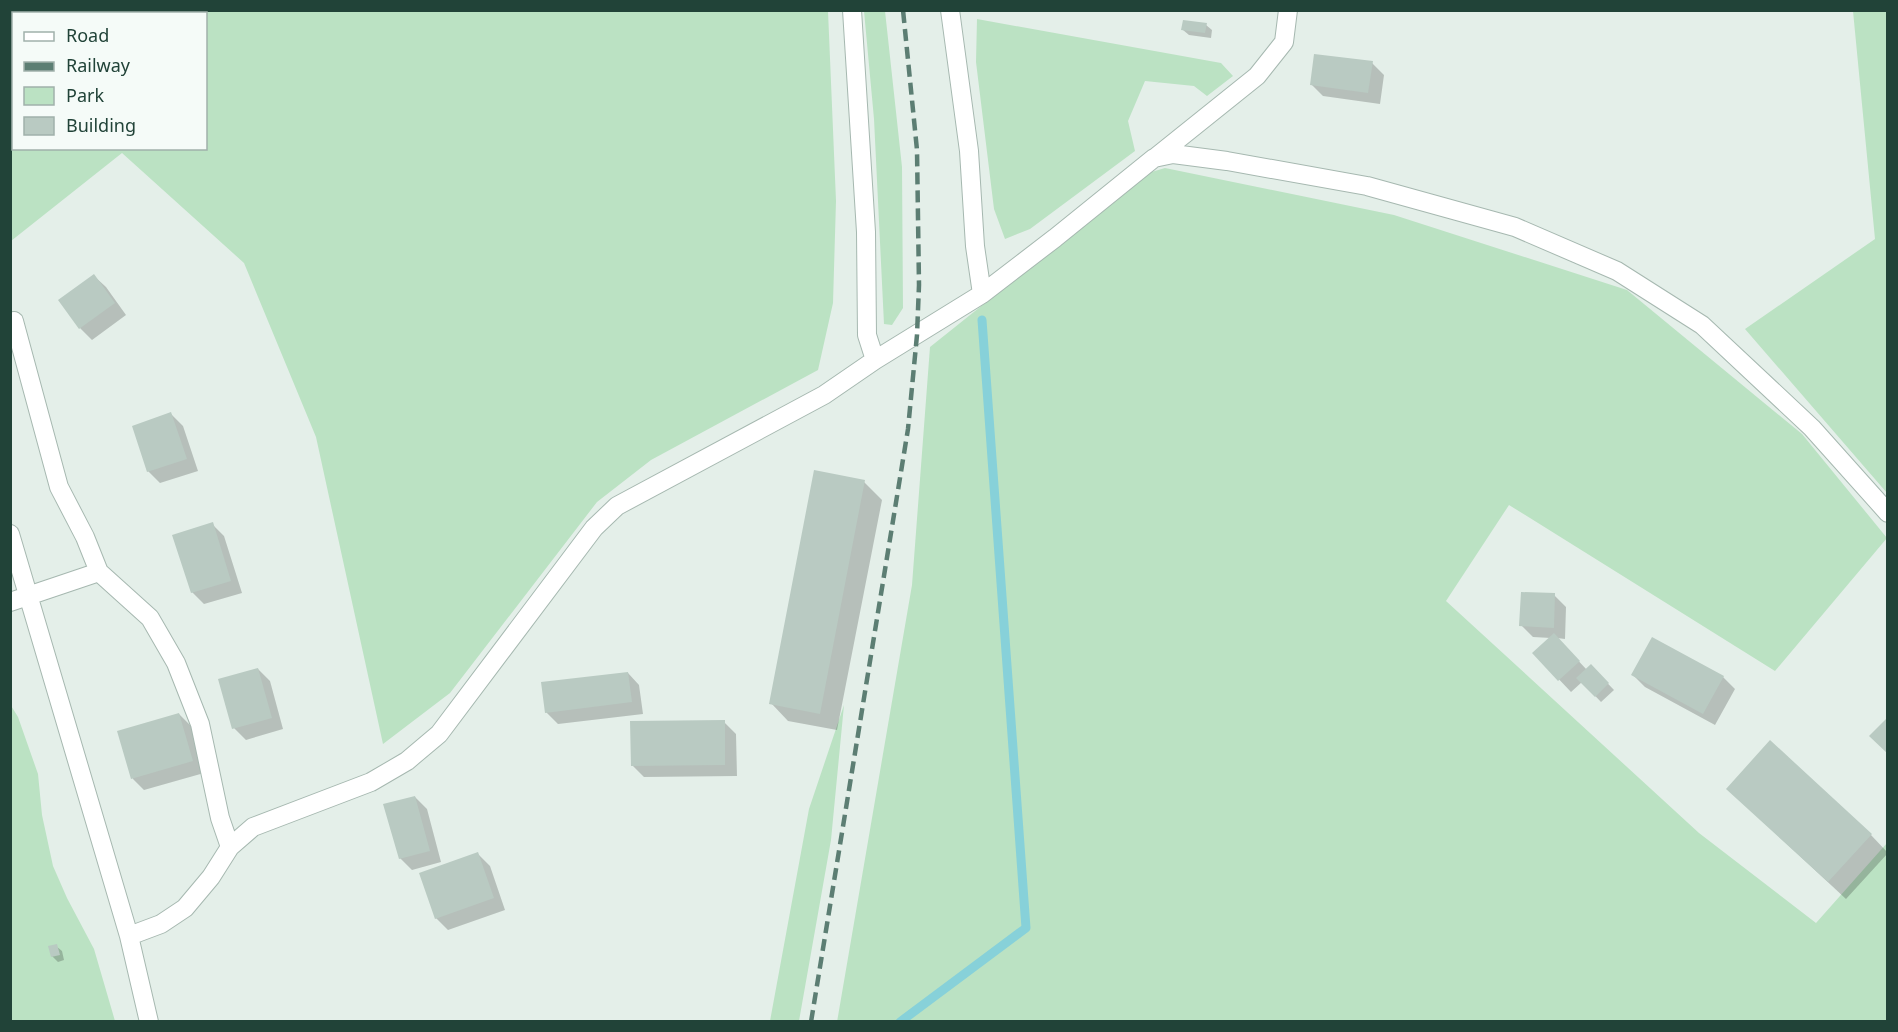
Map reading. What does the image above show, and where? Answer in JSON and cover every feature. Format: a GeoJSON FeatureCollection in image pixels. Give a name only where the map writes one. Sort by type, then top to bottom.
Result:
{"type":"FeatureCollection","features":[{"type":"Feature","properties":{"kind":"street"},"geometry":{"type":"LineString","coordinates":[[852,10],[866,232],[867,335],[875,360]]}},
{"type":"Feature","properties":{"kind":"street"},"geometry":{"type":"LineString","coordinates":[[950,10],[969,151],[975,246],[982,294]]}},
{"type":"Feature","properties":{"kind":"street"},"geometry":{"type":"LineString","coordinates":[[129,936],[161,924],[185,908],[211,877],[230,847],[253,827],[370,782],[407,762],[439,734],[594,528],[617,506],[824,395],[875,360],[982,294],[1056,238],[1257,76],[1284,42],[1288,10]]}},
{"type":"Feature","properties":{"kind":"street"},"geometry":{"type":"LineString","coordinates":[[1154,158],[1173,154],[1227,160],[1367,186],[1515,228],[1617,271],[1702,325],[1812,428],[1887,513]]}},
{"type":"Feature","properties":{"kind":"street"},"geometry":{"type":"LineString","coordinates":[[14,321],[59,487],[99,572],[150,618],[176,663],[200,724],[220,818],[230,847]]}},
{"type":"Feature","properties":{"kind":"street"},"geometry":{"type":"LineString","coordinates":[[10,534],[129,936],[149,1022]]}},
{"type":"Feature","properties":{"kind":"street"},"geometry":{"type":"LineString","coordinates":[[10,602],[99,572]]}},
{"type":"Feature","properties":{"kind":"green space"},"geometry":{"type":"Polygon","coordinates":[[[11,10],[828,11],[836,201],[833,303],[818,370],[651,460],[597,502],[450,693],[383,744],[316,437],[244,263],[122,153],[11,241],[11,10]]]}},
{"type":"Feature","properties":{"kind":"green space"},"geometry":{"type":"Polygon","coordinates":[[[864,11],[885,11],[902,167],[903,308],[892,325],[884,324],[874,119],[864,11]]]}},
{"type":"Feature","properties":{"kind":"green space"},"geometry":{"type":"Polygon","coordinates":[[[1853,11],[1887,11],[1887,493],[1745,329],[1875,239],[1853,11]]]}},
{"type":"Feature","properties":{"kind":"green space"},"geometry":{"type":"Polygon","coordinates":[[[977,19],[1221,63],[1233,76],[1207,96],[1194,86],[1145,81],[1128,121],[1135,151],[1030,229],[1005,239],[994,209],[976,62],[977,19]]]}},
{"type":"Feature","properties":{"kind":"green space"},"geometry":{"type":"Polygon","coordinates":[[[1165,168],[1394,215],[1627,290],[1802,434],[1887,538],[1775,671],[1509,505],[1446,601],[1699,833],[1816,923],[1887,843],[1887,1021],[837,1022],[912,585],[930,347],[1148,173],[1165,168]]]}},
{"type":"Feature","properties":{"kind":"green space"},"geometry":{"type":"Polygon","coordinates":[[[10,704],[18,717],[38,774],[42,815],[53,866],[94,949],[115,1021],[11,1021],[10,704]]]}},
{"type":"Feature","properties":{"kind":"green space"},"geometry":{"type":"Polygon","coordinates":[[[844,705],[831,840],[799,1021],[770,1021],[809,809],[844,705]]]}},
{"type":"Feature","properties":{"kind":"building"},"geometry":{"type":"Polygon","coordinates":[[[1183,20],[1207,23],[1205,33],[1181,30],[1183,20]]]}},
{"type":"Feature","properties":{"kind":"building"},"geometry":{"type":"Polygon","coordinates":[[[1314,54],[1373,61],[1368,93],[1310,85],[1314,54]]]}},
{"type":"Feature","properties":{"kind":"building"},"geometry":{"type":"Polygon","coordinates":[[[94,274],[115,303],[79,329],[58,300],[94,274]]]}},
{"type":"Feature","properties":{"kind":"building"},"geometry":{"type":"Polygon","coordinates":[[[171,412],[187,459],[147,472],[132,426],[171,412]]]}},
{"type":"Feature","properties":{"kind":"building"},"geometry":{"type":"Polygon","coordinates":[[[814,470],[865,480],[820,714],[769,704],[814,470]]]}},
{"type":"Feature","properties":{"kind":"building"},"geometry":{"type":"Polygon","coordinates":[[[213,522],[231,581],[191,593],[172,535],[213,522]]]}},
{"type":"Feature","properties":{"kind":"building"},"geometry":{"type":"Polygon","coordinates":[[[1521,592],[1555,593],[1554,628],[1519,626],[1521,592]]]}},
{"type":"Feature","properties":{"kind":"building"},"geometry":{"type":"Polygon","coordinates":[[[1554,633],[1580,661],[1558,681],[1532,653],[1554,633]]]}},
{"type":"Feature","properties":{"kind":"building"},"geometry":{"type":"Polygon","coordinates":[[[1652,637],[1724,676],[1703,714],[1631,675],[1652,637]]]}},
{"type":"Feature","properties":{"kind":"building"},"geometry":{"type":"Polygon","coordinates":[[[1591,664],[1609,683],[1595,697],[1576,678],[1591,664]]]}},
{"type":"Feature","properties":{"kind":"building"},"geometry":{"type":"Polygon","coordinates":[[[258,668],[272,718],[232,729],[218,679],[258,668]]]}},
{"type":"Feature","properties":{"kind":"building"},"geometry":{"type":"Polygon","coordinates":[[[628,672],[632,702],[545,713],[541,682],[628,672]]]}},
{"type":"Feature","properties":{"kind":"building"},"geometry":{"type":"Polygon","coordinates":[[[179,713],[193,761],[131,779],[117,731],[179,713]]]}},
{"type":"Feature","properties":{"kind":"building"},"geometry":{"type":"Polygon","coordinates":[[[1888,717],[1888,754],[1869,736],[1888,717]]]}},
{"type":"Feature","properties":{"kind":"building"},"geometry":{"type":"Polygon","coordinates":[[[725,720],[725,765],[631,766],[630,721],[725,720]]]}},
{"type":"Feature","properties":{"kind":"building"},"geometry":{"type":"Polygon","coordinates":[[[1770,740],[1872,834],[1828,882],[1726,789],[1770,740]]]}},
{"type":"Feature","properties":{"kind":"building"},"geometry":{"type":"Polygon","coordinates":[[[415,796],[430,851],[399,859],[383,804],[415,796]]]}},
{"type":"Feature","properties":{"kind":"building"},"geometry":{"type":"Polygon","coordinates":[[[478,852],[494,898],[435,919],[419,873],[478,852]]]}},
{"type":"Feature","properties":{"kind":"building"},"geometry":{"type":"Polygon","coordinates":[[[57,944],[60,955],[51,957],[48,946],[57,944]]]}},
{"type":"Feature","properties":{"kind":"waterway"},"geometry":{"type":"LineString","coordinates":[[900,1022],[1026,928],[982,320]]}},
{"type":"Feature","properties":{"kind":"railway"},"geometry":{"type":"LineString","coordinates":[[811,1022],[908,429],[917,335],[919,285],[917,150],[903,10]]}}]}
